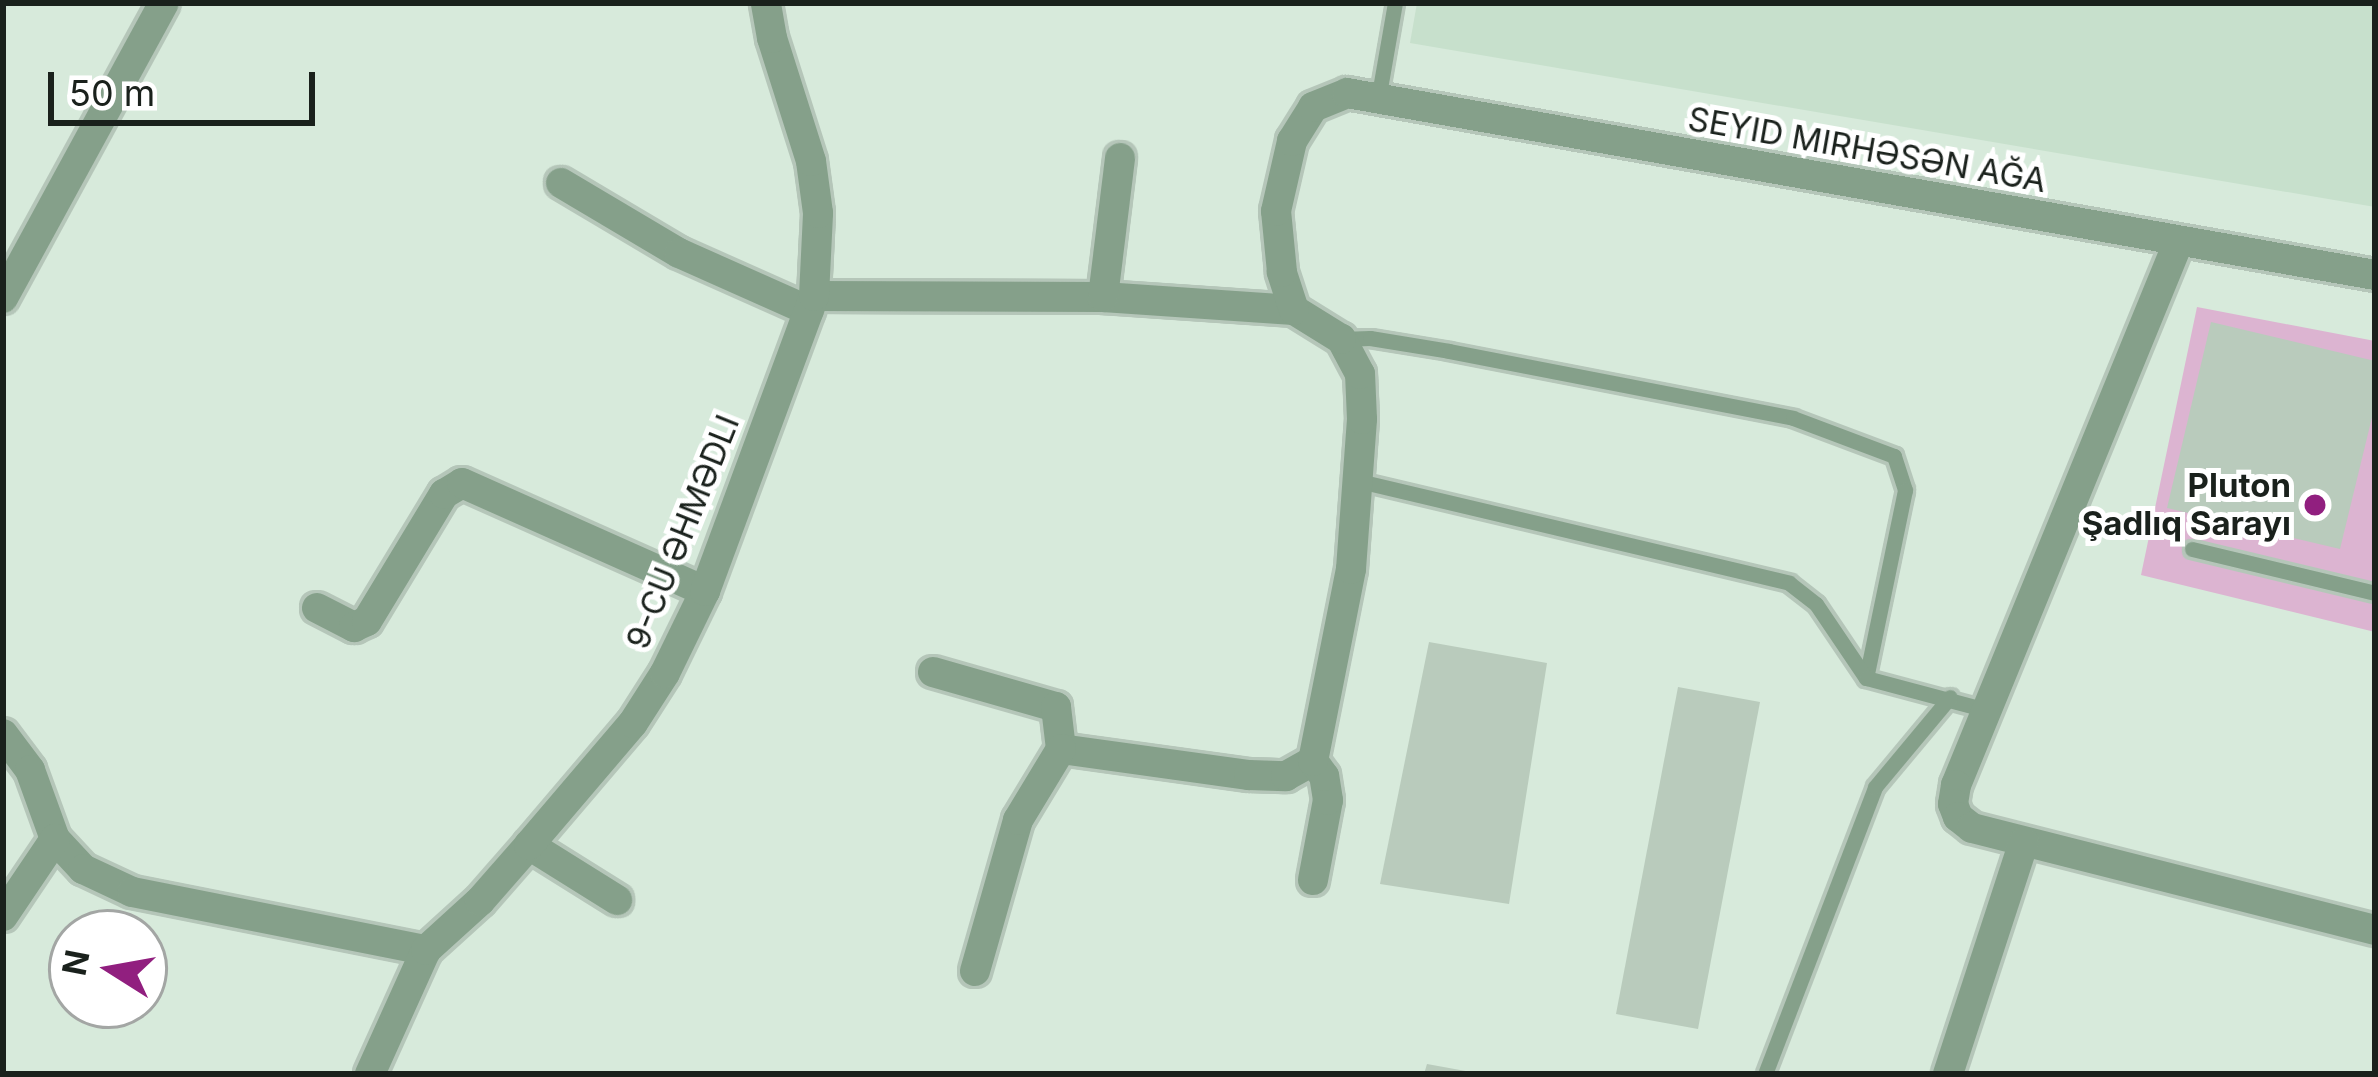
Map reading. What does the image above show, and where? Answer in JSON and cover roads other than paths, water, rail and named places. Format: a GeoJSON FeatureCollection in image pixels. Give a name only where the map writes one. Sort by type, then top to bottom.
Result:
{"type":"FeatureCollection","features":[{"type":"Feature","properties":{"kind":"street"},"geometry":{"type":"LineString","coordinates":[[3,298],[164,3]]}},
{"type":"Feature","properties":{"kind":"street","name":"9-CU ƏHMƏDLI"},"geometry":{"type":"LineString","coordinates":[[370,1074],[426,950],[480,901],[529,845],[632,723],[665,673],[704,591],[812,303],[818,213],[811,161],[772,38],[766,3]]}},
{"type":"Feature","properties":{"kind":"street","name":"SEYID MIRHƏSƏN AĞA"},"geometry":{"type":"LineString","coordinates":[[1294,310],[1282,272],[1276,211],[1292,141],[1313,107],[1347,93],[2375,275]]}},
{"type":"Feature","properties":{"kind":"street"},"geometry":{"type":"LineString","coordinates":[[1103,297],[1120,158]]}},
{"type":"Feature","properties":{"kind":"street"},"geometry":{"type":"LineString","coordinates":[[561,183],[679,253],[812,303],[1103,297],[1294,310],[1341,339],[1360,374],[1359,481],[1351,569],[1313,761],[1324,776],[1328,800],[1313,880]]}},
{"type":"Feature","properties":{"kind":"street"},"geometry":{"type":"LineString","coordinates":[[2178,243],[1986,710],[1953,804],[1958,817],[1972,827],[2375,931]]}},
{"type":"Feature","properties":{"kind":"street"},"geometry":{"type":"LineString","coordinates":[[317,608],[354,627],[367,621],[444,494],[462,483],[704,591]]}},
{"type":"Feature","properties":{"kind":"street"},"geometry":{"type":"LineString","coordinates":[[933,673],[1056,706],[1061,748],[1018,820],[975,970]]}},
{"type":"Feature","properties":{"kind":"street"},"geometry":{"type":"LineString","coordinates":[[3,734],[30,770],[55,839],[83,868],[132,892],[426,950]]}},
{"type":"Feature","properties":{"kind":"street"},"geometry":{"type":"LineString","coordinates":[[1061,748],[1249,775],[1286,776],[1313,761]]}},
{"type":"Feature","properties":{"kind":"street"},"geometry":{"type":"LineString","coordinates":[[3,916],[55,839]]}},
{"type":"Feature","properties":{"kind":"street"},"geometry":{"type":"LineString","coordinates":[[1948,1074],[2024,842]]}},
{"type":"Feature","properties":{"kind":"street"},"geometry":{"type":"LineString","coordinates":[[529,845],[617,900]]}},
{"type":"Feature","properties":{"kind":"lane"},"geometry":{"type":"LineString","coordinates":[[1378,100],[1395,3]]}},
{"type":"Feature","properties":{"kind":"lane"},"geometry":{"type":"LineString","coordinates":[[1341,339],[1370,338],[1449,351],[1793,418],[1894,456],[1905,490],[1866,678]]}},
{"type":"Feature","properties":{"kind":"lane"},"geometry":{"type":"LineString","coordinates":[[1359,481],[1789,583],[1816,604],[1866,678],[1986,710]]}},
{"type":"Feature","properties":{"kind":"lane"},"geometry":{"type":"LineString","coordinates":[[2192,549],[2375,593]]}},
{"type":"Feature","properties":{"kind":"lane"},"geometry":{"type":"LineString","coordinates":[[1765,1074],[1876,787],[1950,698]]}},
{"type":"Feature","properties":{"kind":"place","name":"Pluton Şadlıq Sarayı"},"geometry":{"type":"Point","coordinates":[2315,505]}}]}
